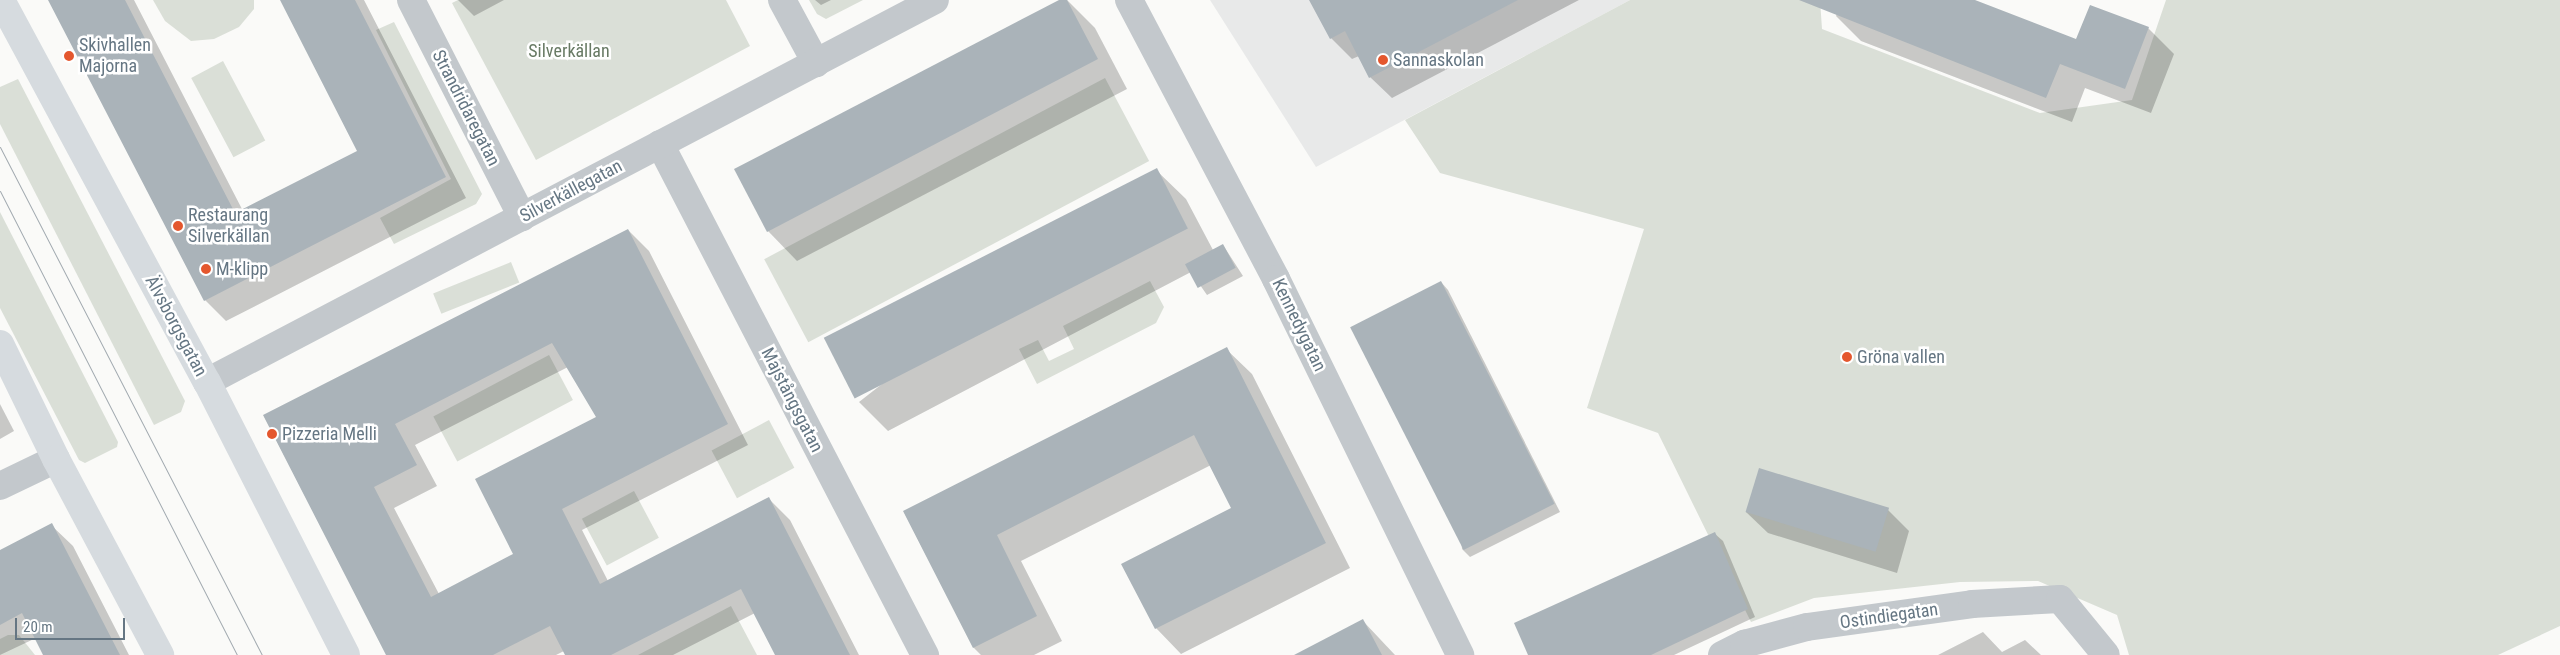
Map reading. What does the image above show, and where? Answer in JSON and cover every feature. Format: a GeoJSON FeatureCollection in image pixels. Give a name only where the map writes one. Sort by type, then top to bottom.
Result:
{"type":"FeatureCollection","features":[{"type":"Feature","properties":{"kind":"street","name":"Älvsborgsgatan"},"geometry":{"type":"LineString","coordinates":[[1,0],[206,382],[346,655]]}},
{"type":"Feature","properties":{"kind":"street","name":"Strandridaregatan"},"geometry":{"type":"LineString","coordinates":[[411,0],[522,217]]}},
{"type":"Feature","properties":{"kind":"street"},"geometry":{"type":"LineString","coordinates":[[782,0],[816,63]]}},
{"type":"Feature","properties":{"kind":"street","name":"Silverkällegatan"},"geometry":{"type":"LineString","coordinates":[[206,382],[935,0]]}},
{"type":"Feature","properties":{"kind":"street","name":"Kennedygatan"},"geometry":{"type":"LineString","coordinates":[[1129,0],[1276,279],[1460,655]]}},
{"type":"Feature","properties":{"kind":"street","name":"Majstångsgatan"},"geometry":{"type":"LineString","coordinates":[[660,144],[925,655]]}},
{"type":"Feature","properties":{"kind":"street"},"geometry":{"type":"LineString","coordinates":[[0,344],[56,459],[160,655]]}},
{"type":"Feature","properties":{"kind":"street"},"geometry":{"type":"LineString","coordinates":[[0,486],[56,459]]}},
{"type":"Feature","properties":{"kind":"street","name":"Ostindiegatan"},"geometry":{"type":"LineString","coordinates":[[1722,655],[1744,644],[1807,627],[1972,604],[2060,599],[2106,655]]}},
{"type":"Feature","properties":{"kind":"shaded area","name":"Sannaskolan"},"geometry":{"type":"Polygon","coordinates":[[[1210,0],[1630,0],[1316,167],[1210,0]]]}},
{"type":"Feature","properties":{"kind":"green space"},"geometry":{"type":"Polygon","coordinates":[[[153,0],[254,0],[254,9],[239,27],[214,39],[191,41],[165,21],[153,0]]]}},
{"type":"Feature","properties":{"kind":"green space","name":"Silverkällan"},"geometry":{"type":"Polygon","coordinates":[[[458,0],[726,0],[750,46],[536,160],[452,3],[458,0]]]}},
{"type":"Feature","properties":{"kind":"green space"},"geometry":{"type":"Polygon","coordinates":[[[809,0],[863,0],[826,19],[817,14],[809,0]]]}},
{"type":"Feature","properties":{"kind":"green space"},"geometry":{"type":"Polygon","coordinates":[[[1630,0],[1820,0],[1822,29],[2040,113],[2132,100],[2166,0],[2560,0],[2560,626],[2498,655],[2129,655],[2117,615],[2038,581],[1960,582],[1814,598],[1751,622],[1658,433],[1587,408],[1644,229],[1440,173],[1405,120],[1630,0]]]}},
{"type":"Feature","properties":{"kind":"green space"},"geometry":{"type":"Polygon","coordinates":[[[394,22],[482,194],[476,204],[394,244],[380,218],[451,179],[376,30],[394,22]]]}},
{"type":"Feature","properties":{"kind":"green space"},"geometry":{"type":"Polygon","coordinates":[[[223,61],[265,140],[233,157],[191,78],[223,61]]]}},
{"type":"Feature","properties":{"kind":"green space"},"geometry":{"type":"Polygon","coordinates":[[[1105,78],[1149,161],[808,342],[764,259],[1105,78]]]}},
{"type":"Feature","properties":{"kind":"green space"},"geometry":{"type":"Polygon","coordinates":[[[18,79],[185,401],[181,412],[154,425],[0,124],[0,87],[18,79]]]}},
{"type":"Feature","properties":{"kind":"green space"},"geometry":{"type":"Polygon","coordinates":[[[0,212],[118,442],[117,447],[85,463],[79,460],[0,308],[0,212]]]}},
{"type":"Feature","properties":{"kind":"green space"},"geometry":{"type":"Polygon","coordinates":[[[511,262],[519,282],[441,314],[433,293],[511,262]]]}},
{"type":"Feature","properties":{"kind":"green space"},"geometry":{"type":"Polygon","coordinates":[[[1150,281],[1164,307],[1156,323],[1037,384],[1019,349],[1038,340],[1049,361],[1074,349],[1063,326],[1150,281]]]}},
{"type":"Feature","properties":{"kind":"green space"},"geometry":{"type":"Polygon","coordinates":[[[549,355],[573,400],[457,462],[433,417],[549,355]]]}},
{"type":"Feature","properties":{"kind":"green space"},"geometry":{"type":"Polygon","coordinates":[[[769,420],[794,468],[737,498],[712,451],[769,420]]]}},
{"type":"Feature","properties":{"kind":"green space"},"geometry":{"type":"Polygon","coordinates":[[[634,491],[659,538],[607,565],[582,519],[634,491]]]}},
{"type":"Feature","properties":{"kind":"green space"},"geometry":{"type":"Polygon","coordinates":[[[731,606],[757,655],[638,655],[731,606]]]}},
{"type":"Feature","properties":{"kind":"green space"},"geometry":{"type":"Polygon","coordinates":[[[8,635],[19,635],[35,655],[0,655],[0,639],[8,635]]]}},
{"type":"Feature","properties":{"kind":"building"},"geometry":{"type":"Polygon","coordinates":[[[48,0],[125,0],[235,213],[357,151],[280,0],[355,0],[446,177],[204,301],[48,0]]]}},
{"type":"Feature","properties":{"kind":"building"},"geometry":{"type":"Polygon","coordinates":[[[1059,0],[1067,0],[1098,59],[767,232],[734,169],[1059,0]]]}},
{"type":"Feature","properties":{"kind":"building"},"geometry":{"type":"Polygon","coordinates":[[[1309,0],[1518,0],[1369,78],[1345,31],[1330,39],[1309,0]]]}},
{"type":"Feature","properties":{"kind":"building"},"geometry":{"type":"Polygon","coordinates":[[[1799,0],[1975,0],[2076,39],[2090,5],[2149,27],[2125,89],[2060,64],[2046,98],[1799,0]]]}},
{"type":"Feature","properties":{"kind":"building"},"geometry":{"type":"Polygon","coordinates":[[[1157,168],[1188,229],[855,398],[824,338],[1157,168]]]}},
{"type":"Feature","properties":{"kind":"building"},"geometry":{"type":"Polygon","coordinates":[[[628,229],[728,424],[562,509],[600,584],[769,497],[850,655],[775,655],[741,589],[611,655],[565,655],[550,626],[493,655],[386,655],[263,415],[628,229]],[[552,343],[395,424],[417,465],[374,487],[431,597],[513,554],[475,479],[596,417],[552,343]]]}},
{"type":"Feature","properties":{"kind":"building"},"geometry":{"type":"Polygon","coordinates":[[[1223,244],[1236,268],[1198,288],[1185,264],[1223,244]]]}},
{"type":"Feature","properties":{"kind":"building"},"geometry":{"type":"Polygon","coordinates":[[[1441,281],[1554,504],[1464,550],[1350,327],[1441,281]]]}},
{"type":"Feature","properties":{"kind":"building"},"geometry":{"type":"Polygon","coordinates":[[[1227,347],[1326,543],[1155,629],[1121,564],[1231,508],[1194,435],[997,535],[1037,616],[973,648],[903,511],[1227,347]]]}},
{"type":"Feature","properties":{"kind":"building"},"geometry":{"type":"Polygon","coordinates":[[[1759,468],[1889,508],[1876,552],[1746,512],[1759,468]]]}},
{"type":"Feature","properties":{"kind":"building"},"geometry":{"type":"Polygon","coordinates":[[[52,523],[120,655],[43,655],[22,613],[0,625],[0,550],[52,523]]]}},
{"type":"Feature","properties":{"kind":"building"},"geometry":{"type":"Polygon","coordinates":[[[1715,532],[1748,609],[1651,655],[1528,655],[1514,623],[1715,532]]]}},
{"type":"Feature","properties":{"kind":"building"},"geometry":{"type":"Polygon","coordinates":[[[1363,619],[1382,655],[1294,655],[1363,619]]]}},
{"type":"Feature","properties":{"kind":"tram line"},"geometry":{"type":"LineString","coordinates":[[0,147],[262,655]]}},
{"type":"Feature","properties":{"kind":"tram line"},"geometry":{"type":"LineString","coordinates":[[0,191],[237,655]]}},
{"type":"Feature","properties":{"kind":"place","name":"Skivhallen Majorna"},"geometry":{"type":"Point","coordinates":[69,56]}},
{"type":"Feature","properties":{"kind":"place","name":"Sannaskolan"},"geometry":{"type":"Point","coordinates":[1383,60]}},
{"type":"Feature","properties":{"kind":"place","name":"Restaurang Silverkällan"},"geometry":{"type":"Point","coordinates":[178,226]}},
{"type":"Feature","properties":{"kind":"place","name":"M-klipp"},"geometry":{"type":"Point","coordinates":[206,269]}},
{"type":"Feature","properties":{"kind":"place","name":"Gröna vallen"},"geometry":{"type":"Point","coordinates":[1847,357]}},
{"type":"Feature","properties":{"kind":"place","name":"Pizzeria Melli"},"geometry":{"type":"Point","coordinates":[272,434]}}]}
